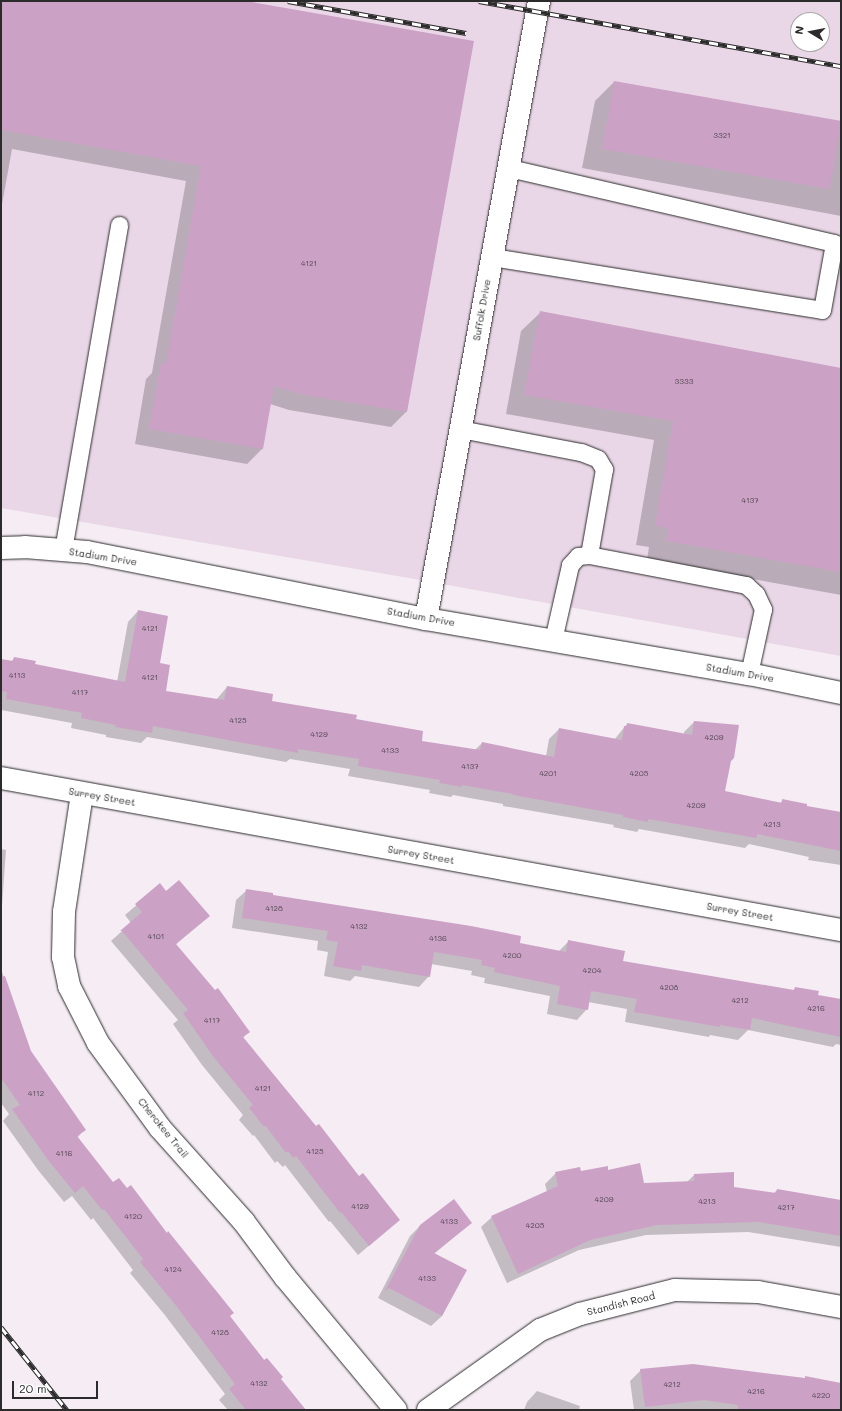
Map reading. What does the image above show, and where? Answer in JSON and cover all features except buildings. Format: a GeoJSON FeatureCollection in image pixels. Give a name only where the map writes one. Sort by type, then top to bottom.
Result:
{"type":"FeatureCollection","features":[{"type":"Feature","properties":{"kind":"street","name":"Suffolk Drive"},"geometry":{"type":"LineString","coordinates":[[426,619],[539,1]]}},
{"type":"Feature","properties":{"kind":"street","name":"Stadium Drive"},"geometry":{"type":"LineString","coordinates":[[1,548],[25,547],[87,552],[426,619],[749,674],[841,693]]}},
{"type":"Feature","properties":{"kind":"street","name":"Surrey Street"},"geometry":{"type":"LineString","coordinates":[[1,778],[82,794],[841,930]]}},
{"type":"Feature","properties":{"kind":"street","name":"Cherokee Trail"},"geometry":{"type":"LineString","coordinates":[[82,794],[64,912],[63,957],[69,986],[98,1043],[160,1128],[244,1222],[285,1277],[396,1410]]}},
{"type":"Feature","properties":{"kind":"street","name":"Standish Road"},"geometry":{"type":"LineString","coordinates":[[428,1410],[540,1330],[580,1314],[675,1290],[758,1292],[841,1307]]}},
{"type":"Feature","properties":{"kind":"lane"},"geometry":{"type":"LineString","coordinates":[[492,257],[822,310],[834,242],[508,168]]}},
{"type":"Feature","properties":{"kind":"lane"},"geometry":{"type":"LineString","coordinates":[[64,550],[119,225]]}},
{"type":"Feature","properties":{"kind":"lane"},"geometry":{"type":"LineString","coordinates":[[460,428],[581,452],[598,459],[604,469],[589,555]]}},
{"type":"Feature","properties":{"kind":"lane"},"geometry":{"type":"LineString","coordinates":[[553,640],[570,565],[578,556],[589,555],[746,585],[756,594],[763,609],[749,674]]}},
{"type":"Feature","properties":{"kind":"shaded area"},"geometry":{"type":"Polygon","coordinates":[[[1,1],[841,1],[841,656],[409,578],[1,508],[1,1]]]}},
{"type":"Feature","properties":{"kind":"railway"},"geometry":{"type":"LineString","coordinates":[[288,1],[466,33]]}},
{"type":"Feature","properties":{"kind":"railway"},"geometry":{"type":"LineString","coordinates":[[479,1],[841,66]]}},
{"type":"Feature","properties":{"kind":"railway"},"geometry":{"type":"LineString","coordinates":[[1,1327],[67,1410]]}}]}
